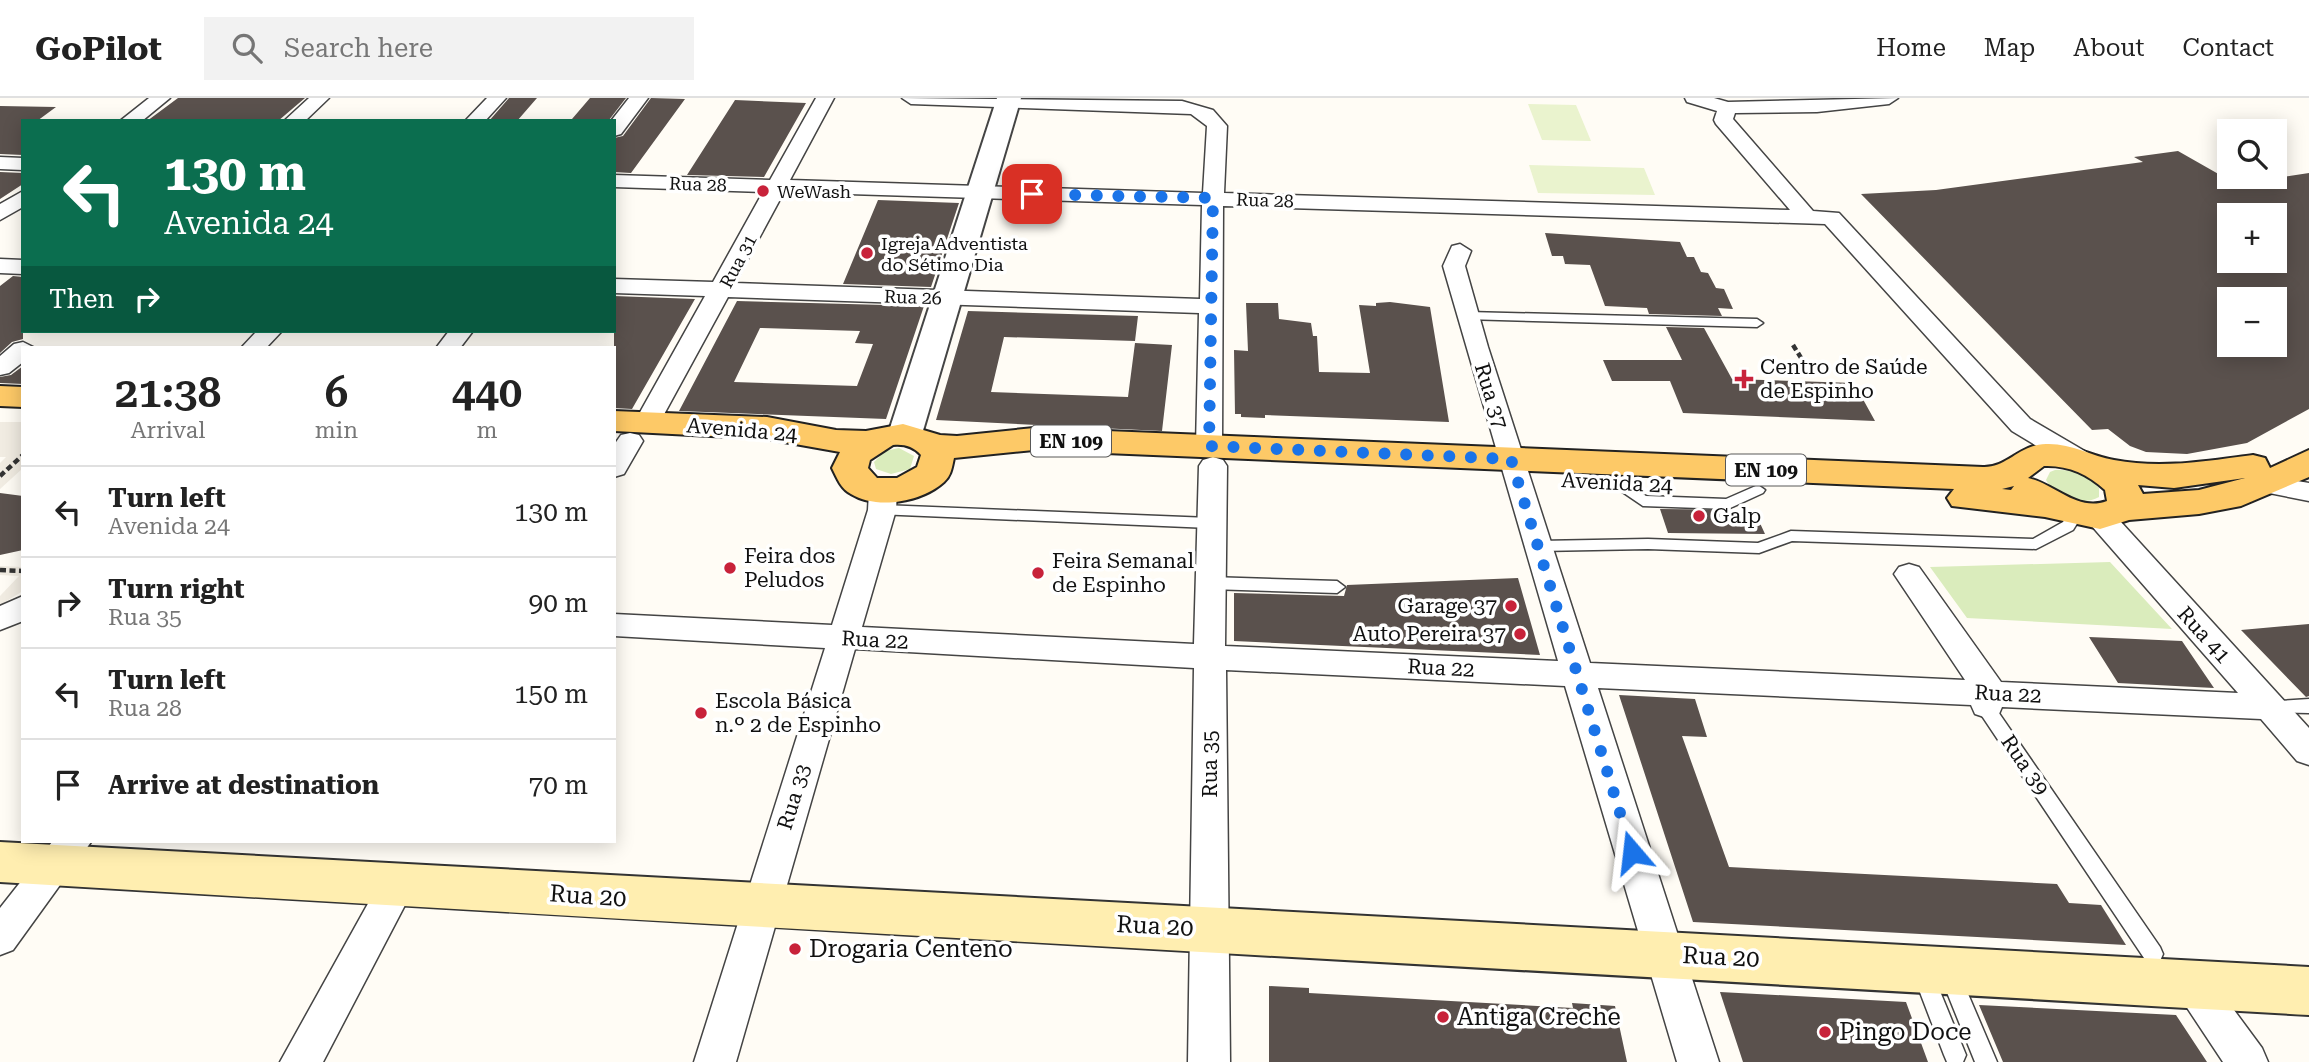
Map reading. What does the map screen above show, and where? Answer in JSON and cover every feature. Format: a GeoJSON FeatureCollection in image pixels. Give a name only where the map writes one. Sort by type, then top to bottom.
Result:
{"type":"FeatureCollection","features":[{"type":"Feature","properties":{"kind":"main road"},"geometry":{"type":"LineString","coordinates":[[0,396],[21,397]]}},
{"type":"Feature","properties":{"kind":"main road"},"geometry":{"type":"LineString","coordinates":[[0,415],[21,416]]}},
{"type":"Feature","properties":{"kind":"main road","name":"Avenida 24"},"geometry":{"type":"LineString","coordinates":[[624,439],[859,455],[882,437],[957,466],[1028,458],[1211,456],[1515,469],[2004,478],[2023,451],[2049,454],[2091,465],[2174,477],[2213,474],[2263,465],[2288,454],[2309,467]]}},
{"type":"Feature","properties":{"kind":"main road","name":"Avenida 24"},"geometry":{"type":"LineString","coordinates":[[859,455],[860,484],[882,500],[912,487],[924,451]]}},
{"type":"Feature","properties":{"kind":"main road"},"geometry":{"type":"LineString","coordinates":[[2023,451],[2020,476],[2031,492],[2088,511],[2126,495],[2122,487],[2091,465]]}},
{"type":"Feature","properties":{"kind":"main road","name":"Avenida 24"},"geometry":{"type":"LineString","coordinates":[[1515,469],[1620,484],[1972,498],[2088,511],[2199,502],[2241,494],[2309,467]]}},
{"type":"Feature","properties":{"kind":"main road","name":"Rua 20"},"geometry":{"type":"LineString","coordinates":[[0,862],[65,853],[398,884],[761,907],[1210,929],[2309,991]]}},
{"type":"Feature","properties":{"kind":"street"},"geometry":{"type":"LineString","coordinates":[[132,119],[160,98]]}},
{"type":"Feature","properties":{"kind":"street"},"geometry":{"type":"LineString","coordinates":[[295,119],[320,98]]}},
{"type":"Feature","properties":{"kind":"street"},"geometry":{"type":"LineString","coordinates":[[476,119],[497,98]]}},
{"type":"Feature","properties":{"kind":"street"},"geometry":{"type":"LineString","coordinates":[[616,127],[639,98]]}},
{"type":"Feature","properties":{"kind":"street","name":"Rua 31"},"geometry":{"type":"LineString","coordinates":[[624,439],[723,289],[825,98]]}},
{"type":"Feature","properties":{"kind":"street"},"geometry":{"type":"LineString","coordinates":[[911,98],[1009,100],[947,298],[924,451]]}},
{"type":"Feature","properties":{"kind":"street"},"geometry":{"type":"LineString","coordinates":[[1694,98],[1727,108],[1817,106],[1889,98]]}},
{"type":"Feature","properties":{"kind":"street","name":"Rua 35"},"geometry":{"type":"LineString","coordinates":[[1009,100],[1182,107],[1205,112],[1213,118],[1217,126],[1213,198],[1210,523],[1209,1062]]}},
{"type":"Feature","properties":{"kind":"street"},"geometry":{"type":"LineString","coordinates":[[1727,108],[1723,120],[1733,134],[1747,146],[1807,217]]}},
{"type":"Feature","properties":{"kind":"street"},"geometry":{"type":"LineString","coordinates":[[0,163],[21,164]]}},
{"type":"Feature","properties":{"kind":"street","name":"Rua 28"},"geometry":{"type":"LineString","coordinates":[[616,181],[1831,218],[2023,451]]}},
{"type":"Feature","properties":{"kind":"street"},"geometry":{"type":"LineString","coordinates":[[0,214],[21,198]]}},
{"type":"Feature","properties":{"kind":"street","name":"Rua 37"},"geometry":{"type":"LineString","coordinates":[[1460,251],[1454,265],[1468,316],[1698,1062]]}},
{"type":"Feature","properties":{"kind":"street"},"geometry":{"type":"LineString","coordinates":[[0,266],[21,267]]}},
{"type":"Feature","properties":{"kind":"street","name":"Rua 26"},"geometry":{"type":"LineString","coordinates":[[616,286],[1212,306]]}},
{"type":"Feature","properties":{"kind":"street"},"geometry":{"type":"LineString","coordinates":[[25,346],[42,333]]}},
{"type":"Feature","properties":{"kind":"street"},"geometry":{"type":"LineString","coordinates":[[255,346],[268,333]]}},
{"type":"Feature","properties":{"kind":"street"},"geometry":{"type":"LineString","coordinates":[[0,368],[21,350]]}},
{"type":"Feature","properties":{"kind":"street","name":"Rua 33"},"geometry":{"type":"LineString","coordinates":[[715,1062],[882,500]]}},
{"type":"Feature","properties":{"kind":"street","name":"Rua 41"},"geometry":{"type":"LineString","coordinates":[[2088,511],[2309,751]]}},
{"type":"Feature","properties":{"kind":"street","name":"Rua 39"},"geometry":{"type":"LineString","coordinates":[[1909,575],[1988,701]]}},
{"type":"Feature","properties":{"kind":"street","name":"Rua 22"},"geometry":{"type":"LineString","coordinates":[[616,625],[1577,674],[1988,701],[2269,707]]}},
{"type":"Feature","properties":{"kind":"street"},"geometry":{"type":"LineString","coordinates":[[0,938],[65,853]]}},
{"type":"Feature","properties":{"kind":"street"},"geometry":{"type":"LineString","coordinates":[[301,1062],[398,884]]}},
{"type":"Feature","properties":{"kind":"street"},"geometry":{"type":"LineString","coordinates":[[2192,985],[2246,1062]]}},
{"type":"Feature","properties":{"kind":"lane"},"geometry":{"type":"LineString","coordinates":[[1468,316],[1758,323]]}},
{"type":"Feature","properties":{"kind":"lane"},"geometry":{"type":"LineString","coordinates":[[882,500],[1210,523]]}},
{"type":"Feature","properties":{"kind":"lane"},"geometry":{"type":"LineString","coordinates":[[1539,546],[1648,544],[1759,548],[1791,536],[2036,544],[2088,511]]}},
{"type":"Feature","properties":{"kind":"lane"},"geometry":{"type":"LineString","coordinates":[[1210,583],[1337,587]]}},
{"type":"Feature","properties":{"kind":"lane","name":"Rua 39"},"geometry":{"type":"LineString","coordinates":[[1988,701],[2154,954]]}},
{"type":"Feature","properties":{"kind":"lane"},"geometry":{"type":"LineString","coordinates":[[2269,707],[2309,706]]}},
{"type":"Feature","properties":{"kind":"lane"},"geometry":{"type":"LineString","coordinates":[[1935,969],[1955,1055]]}},
{"type":"Feature","properties":{"kind":"lane"},"geometry":{"type":"LineString","coordinates":[[1935,969],[1986,1062]]}},
{"type":"Feature","properties":{"kind":"path"},"geometry":{"type":"LineString","coordinates":[[1793,345],[1803,361]]}},
{"type":"Feature","properties":{"kind":"path"},"geometry":{"type":"LineString","coordinates":[[1,475],[21,458]]}},
{"type":"Feature","properties":{"kind":"path"},"geometry":{"type":"LineString","coordinates":[[0,570],[21,571]]}},
{"type":"Feature","properties":{"kind":"green space"},"geometry":{"type":"Polygon","coordinates":[[[1528,104],[1576,105],[1591,141],[1542,140],[1528,104]]]}},
{"type":"Feature","properties":{"kind":"green space"},"geometry":{"type":"Polygon","coordinates":[[[1529,165],[1644,168],[1655,195],[1538,193],[1529,165]]]}},
{"type":"Feature","properties":{"kind":"green space"},"geometry":{"type":"Polygon","coordinates":[[[899,448],[914,456],[910,469],[891,474],[876,469],[874,462],[885,451],[899,448]]]}},
{"type":"Feature","properties":{"kind":"green space"},"geometry":{"type":"Polygon","coordinates":[[[2068,470],[2085,476],[2099,488],[2099,497],[2085,501],[2062,495],[2046,480],[2050,472],[2068,470]]]}},
{"type":"Feature","properties":{"kind":"green space"},"geometry":{"type":"Polygon","coordinates":[[[2110,562],[2172,629],[1967,618],[1930,567],[2110,562]]]}},
{"type":"Feature","properties":{"kind":"shaded area"},"geometry":{"type":"Polygon","coordinates":[[[0,422],[21,422],[21,470],[0,489],[0,463],[6,457],[0,457],[0,422]]]}},
{"type":"Feature","properties":{"kind":"shaded area"},"geometry":{"type":"Polygon","coordinates":[[[0,566],[21,567],[21,592],[0,605],[0,596],[19,576],[0,575],[0,566]]]}},
{"type":"Feature","properties":{"kind":"building"},"geometry":{"type":"Polygon","coordinates":[[[178,98],[305,98],[280,119],[150,119],[178,98]]]}},
{"type":"Feature","properties":{"kind":"building"},"geometry":{"type":"Polygon","coordinates":[[[509,98],[537,98],[519,119],[491,119],[509,98]]]}},
{"type":"Feature","properties":{"kind":"building"},"geometry":{"type":"Polygon","coordinates":[[[590,98],[626,98],[610,119],[572,119],[590,98]]]}},
{"type":"Feature","properties":{"kind":"building"},"geometry":{"type":"Polygon","coordinates":[[[651,98],[685,99],[631,173],[616,172],[616,138],[623,136],[651,98]]]}},
{"type":"Feature","properties":{"kind":"building"},"geometry":{"type":"Polygon","coordinates":[[[735,100],[806,103],[764,177],[687,175],[735,100]]]}},
{"type":"Feature","properties":{"kind":"building"},"geometry":{"type":"Polygon","coordinates":[[[0,106],[56,107],[40,119],[21,119],[21,155],[0,154],[0,106]]]}},
{"type":"Feature","properties":{"kind":"building"},"geometry":{"type":"Polygon","coordinates":[[[2178,151],[2217,173],[2217,189],[2287,189],[2287,176],[2309,173],[2309,409],[2247,443],[2187,454],[2146,452],[2130,446],[2108,429],[2092,430],[1861,194],[1936,190],[2143,162],[2134,157],[2178,151]]]}},
{"type":"Feature","properties":{"kind":"building"},"geometry":{"type":"Polygon","coordinates":[[[0,172],[21,173],[21,185],[0,199],[0,172]]]}},
{"type":"Feature","properties":{"kind":"building"},"geometry":{"type":"Polygon","coordinates":[[[878,200],[959,203],[931,287],[843,284],[878,200]]]}},
{"type":"Feature","properties":{"kind":"building"},"geometry":{"type":"Polygon","coordinates":[[[1545,233],[1680,242],[1687,257],[1694,257],[1701,272],[1708,273],[1716,288],[1724,289],[1733,309],[1718,308],[1722,316],[1649,314],[1647,308],[1605,306],[1590,265],[1565,264],[1563,256],[1552,256],[1545,233]]]}},
{"type":"Feature","properties":{"kind":"building"},"geometry":{"type":"Polygon","coordinates":[[[13,276],[21,277],[23,339],[12,342],[0,353],[0,286],[13,276]]]}},
{"type":"Feature","properties":{"kind":"building"},"geometry":{"type":"Polygon","coordinates":[[[616,296],[695,299],[632,409],[616,408],[616,296]]]}},
{"type":"Feature","properties":{"kind":"building"},"geometry":{"type":"Polygon","coordinates":[[[737,301],[924,306],[886,419],[679,411],[737,301]],[[760,328],[734,382],[857,386],[873,344],[855,343],[860,331],[760,328]]]}},
{"type":"Feature","properties":{"kind":"building"},"geometry":{"type":"Polygon","coordinates":[[[1246,303],[1278,303],[1279,319],[1311,323],[1313,336],[1317,336],[1319,372],[1370,373],[1359,305],[1376,306],[1376,303],[1430,307],[1449,422],[1265,415],[1265,418],[1241,417],[1241,414],[1235,414],[1234,350],[1248,351],[1246,303]]]}},
{"type":"Feature","properties":{"kind":"building"},"geometry":{"type":"Polygon","coordinates":[[[968,311],[1138,316],[1135,341],[1004,337],[991,392],[1128,397],[1135,343],[1172,345],[1162,431],[936,420],[968,311]]]}},
{"type":"Feature","properties":{"kind":"building"},"geometry":{"type":"Polygon","coordinates":[[[1666,327],[1704,328],[1732,379],[1854,383],[1875,421],[1683,413],[1670,381],[1612,381],[1603,360],[1682,360],[1666,327]]]}},
{"type":"Feature","properties":{"kind":"building"},"geometry":{"type":"Polygon","coordinates":[[[21,368],[21,384],[0,383],[0,377],[11,375],[21,368]]]}},
{"type":"Feature","properties":{"kind":"building"},"geometry":{"type":"Polygon","coordinates":[[[0,493],[21,496],[21,550],[0,555],[0,493]]]}},
{"type":"Feature","properties":{"kind":"building"},"geometry":{"type":"Polygon","coordinates":[[[1660,509],[1754,510],[1765,534],[1668,533],[1660,509]]]}},
{"type":"Feature","properties":{"kind":"building"},"geometry":{"type":"Polygon","coordinates":[[[1518,578],[1540,655],[1234,641],[1234,593],[1344,596],[1347,585],[1518,578]]]}},
{"type":"Feature","properties":{"kind":"building"},"geometry":{"type":"Polygon","coordinates":[[[2309,624],[2309,696],[2306,697],[2241,630],[2309,624]]]}},
{"type":"Feature","properties":{"kind":"building"},"geometry":{"type":"Polygon","coordinates":[[[2089,637],[2182,641],[2214,688],[2118,683],[2089,637]]]}},
{"type":"Feature","properties":{"kind":"building"},"geometry":{"type":"Polygon","coordinates":[[[1619,695],[1695,699],[1707,737],[1682,736],[1729,867],[2057,884],[2069,903],[2101,905],[2126,945],[1693,922],[1619,695]]]}},
{"type":"Feature","properties":{"kind":"building","name":"Antiga Creche"},"geometry":{"type":"Polygon","coordinates":[[[1269,986],[1309,988],[1309,993],[1573,1008],[1572,1003],[1615,1006],[1627,1062],[1269,1062],[1269,986]]]}},
{"type":"Feature","properties":{"kind":"building","name":"Pingo Doce"},"geometry":{"type":"Polygon","coordinates":[[[1720,992],[1906,1002],[1928,1062],[1743,1062],[1720,992]]]}},
{"type":"Feature","properties":{"kind":"building"},"geometry":{"type":"Polygon","coordinates":[[[1979,1005],[2176,1015],[2207,1062],[2003,1062],[1979,1005]]]}},
{"type":"Feature","properties":{"kind":"place","name":"WeWash"},"geometry":{"type":"Point","coordinates":[763,191]}},
{"type":"Feature","properties":{"kind":"place","name":"Igreja Adventista do Sétimo Dia"},"geometry":{"type":"Point","coordinates":[867,253]}},
{"type":"Feature","properties":{"kind":"place","name":"Centro de Saúde de Espinho"},"geometry":{"type":"Point","coordinates":[1744,379]}},
{"type":"Feature","properties":{"kind":"place","name":"Galp"},"geometry":{"type":"Point","coordinates":[1699,516]}},
{"type":"Feature","properties":{"kind":"place","name":"Feira dos Peludos"},"geometry":{"type":"Point","coordinates":[730,568]}},
{"type":"Feature","properties":{"kind":"place","name":"Feira Semanal de Espinho"},"geometry":{"type":"Point","coordinates":[1038,573]}},
{"type":"Feature","properties":{"kind":"place","name":"Garage 37"},"geometry":{"type":"Point","coordinates":[1511,606]}},
{"type":"Feature","properties":{"kind":"place","name":"Auto Pereira 37"},"geometry":{"type":"Point","coordinates":[1520,634]}},
{"type":"Feature","properties":{"kind":"place","name":"Escola Básica n.º 2 de Espinho"},"geometry":{"type":"Point","coordinates":[701,713]}},
{"type":"Feature","properties":{"kind":"place","name":"Drogaria Centeno"},"geometry":{"type":"Point","coordinates":[795,949]}},
{"type":"Feature","properties":{"kind":"place","name":"Antiga Creche"},"geometry":{"type":"Point","coordinates":[1443,1017]}},
{"type":"Feature","properties":{"kind":"place","name":"Pingo Doce"},"geometry":{"type":"Point","coordinates":[1825,1032]}},
{"type":"Feature","properties":{"kind":"route"},"geometry":{"type":"LineString","coordinates":[[1032,194],[1213,198],[1209,446],[1511,459],[1632,852]]}}]}
